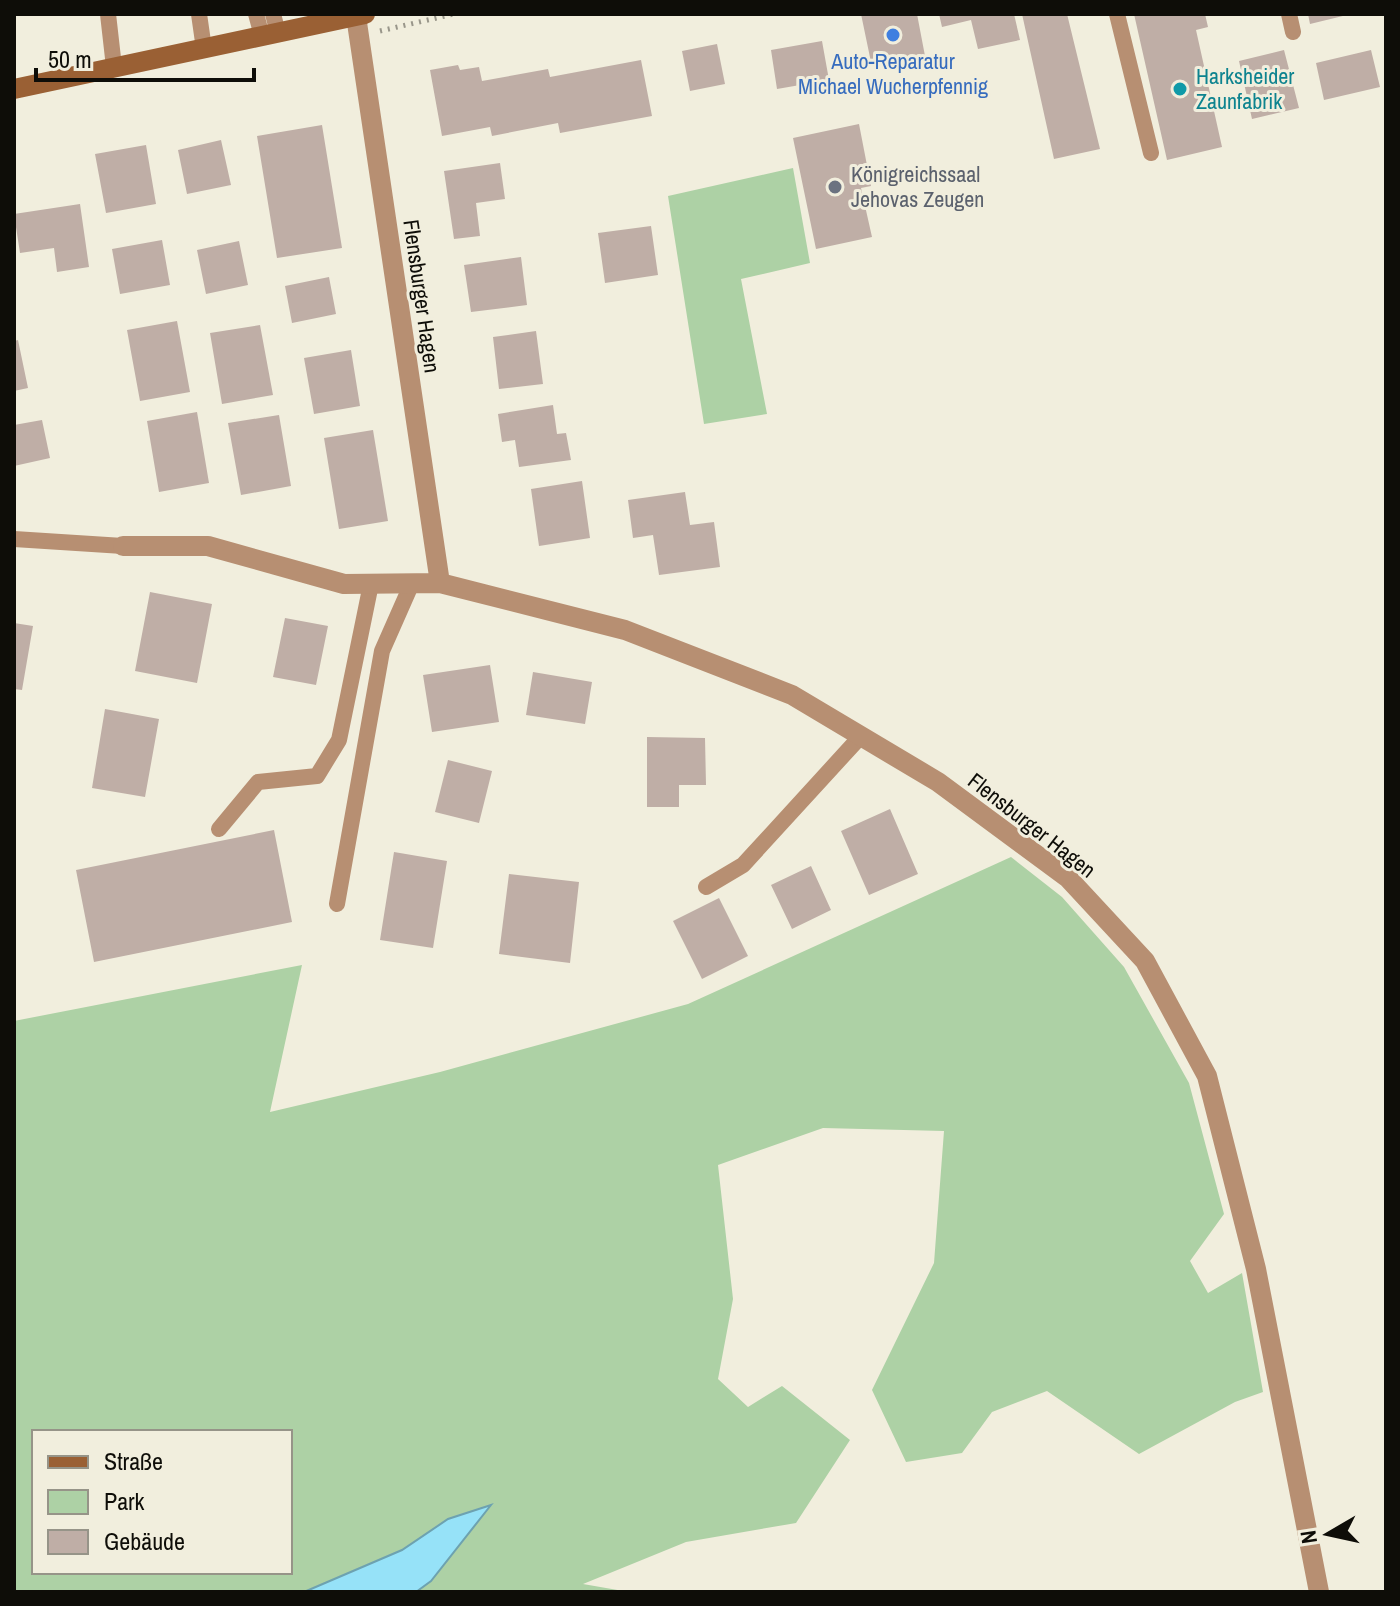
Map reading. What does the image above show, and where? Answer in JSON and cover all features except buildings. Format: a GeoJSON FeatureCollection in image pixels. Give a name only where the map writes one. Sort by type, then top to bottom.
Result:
{"type":"FeatureCollection","features":[{"type":"Feature","properties":{"kind":"main road"},"geometry":{"type":"LineString","coordinates":[[14,89],[204,49],[271,28],[361,15]]}},
{"type":"Feature","properties":{"kind":"street","name":"Flensburger Hagen"},"geometry":{"type":"LineString","coordinates":[[361,15],[440,583]]}},
{"type":"Feature","properties":{"kind":"street","name":"Flensburger Hagen"},"geometry":{"type":"LineString","coordinates":[[123,546],[208,546],[344,584],[440,583],[625,630],[792,695],[938,782],[1068,878],[1145,961],[1207,1076],[1256,1269],[1319,1592]]}},
{"type":"Feature","properties":{"kind":"lane"},"geometry":{"type":"LineString","coordinates":[[108,14],[114,67]]}},
{"type":"Feature","properties":{"kind":"lane"},"geometry":{"type":"LineString","coordinates":[[199,14],[204,49]]}},
{"type":"Feature","properties":{"kind":"lane"},"geometry":{"type":"LineString","coordinates":[[256,14],[271,28]]}},
{"type":"Feature","properties":{"kind":"lane"},"geometry":{"type":"LineString","coordinates":[[1117,14],[1151,153]]}},
{"type":"Feature","properties":{"kind":"lane"},"geometry":{"type":"LineString","coordinates":[[1289,14],[1293,32]]}},
{"type":"Feature","properties":{"kind":"lane"},"geometry":{"type":"LineString","coordinates":[[14,539],[123,546]]}},
{"type":"Feature","properties":{"kind":"lane"},"geometry":{"type":"LineString","coordinates":[[337,904],[382,651],[412,583]]}},
{"type":"Feature","properties":{"kind":"lane"},"geometry":{"type":"LineString","coordinates":[[219,829],[258,782],[317,776],[339,740],[371,584]]}},
{"type":"Feature","properties":{"kind":"lane"},"geometry":{"type":"LineString","coordinates":[[706,887],[743,865],[861,736]]}},
{"type":"Feature","properties":{"kind":"green space"},"geometry":{"type":"Polygon","coordinates":[[[793,168],[810,263],[741,279],[767,414],[704,424],[668,196],[793,168]]]}},
{"type":"Feature","properties":{"kind":"green space"},"geometry":{"type":"Polygon","coordinates":[[[1011,857],[1062,897],[1124,967],[1189,1083],[1224,1214],[1190,1261],[1208,1293],[1242,1273],[1263,1392],[1235,1402],[1139,1454],[1047,1391],[992,1412],[962,1453],[906,1462],[872,1390],[934,1263],[944,1131],[823,1128],[718,1165],[733,1299],[718,1379],[748,1407],[782,1386],[850,1440],[796,1523],[686,1542],[583,1584],[629,1592],[416,1592],[431,1581],[489,1506],[448,1519],[402,1550],[304,1592],[14,1592],[14,1021],[302,965],[270,1112],[440,1072],[688,1004],[1011,857]]]}},
{"type":"Feature","properties":{"kind":"water"},"geometry":{"type":"Polygon","coordinates":[[[491,1505],[431,1581],[416,1592],[304,1592],[402,1550],[448,1519],[491,1505]]]}},
{"type":"Feature","properties":{"kind":"place","name":"Auto-Reparatur Michael Wucherpfennig"},"geometry":{"type":"Point","coordinates":[893,35]}},
{"type":"Feature","properties":{"kind":"place","name":"Harksheider Zaunfabrik"},"geometry":{"type":"Point","coordinates":[1180,89]}},
{"type":"Feature","properties":{"kind":"place","name":"Königreichssaal Jehovas Zeugen"},"geometry":{"type":"Point","coordinates":[835,187]}}]}
